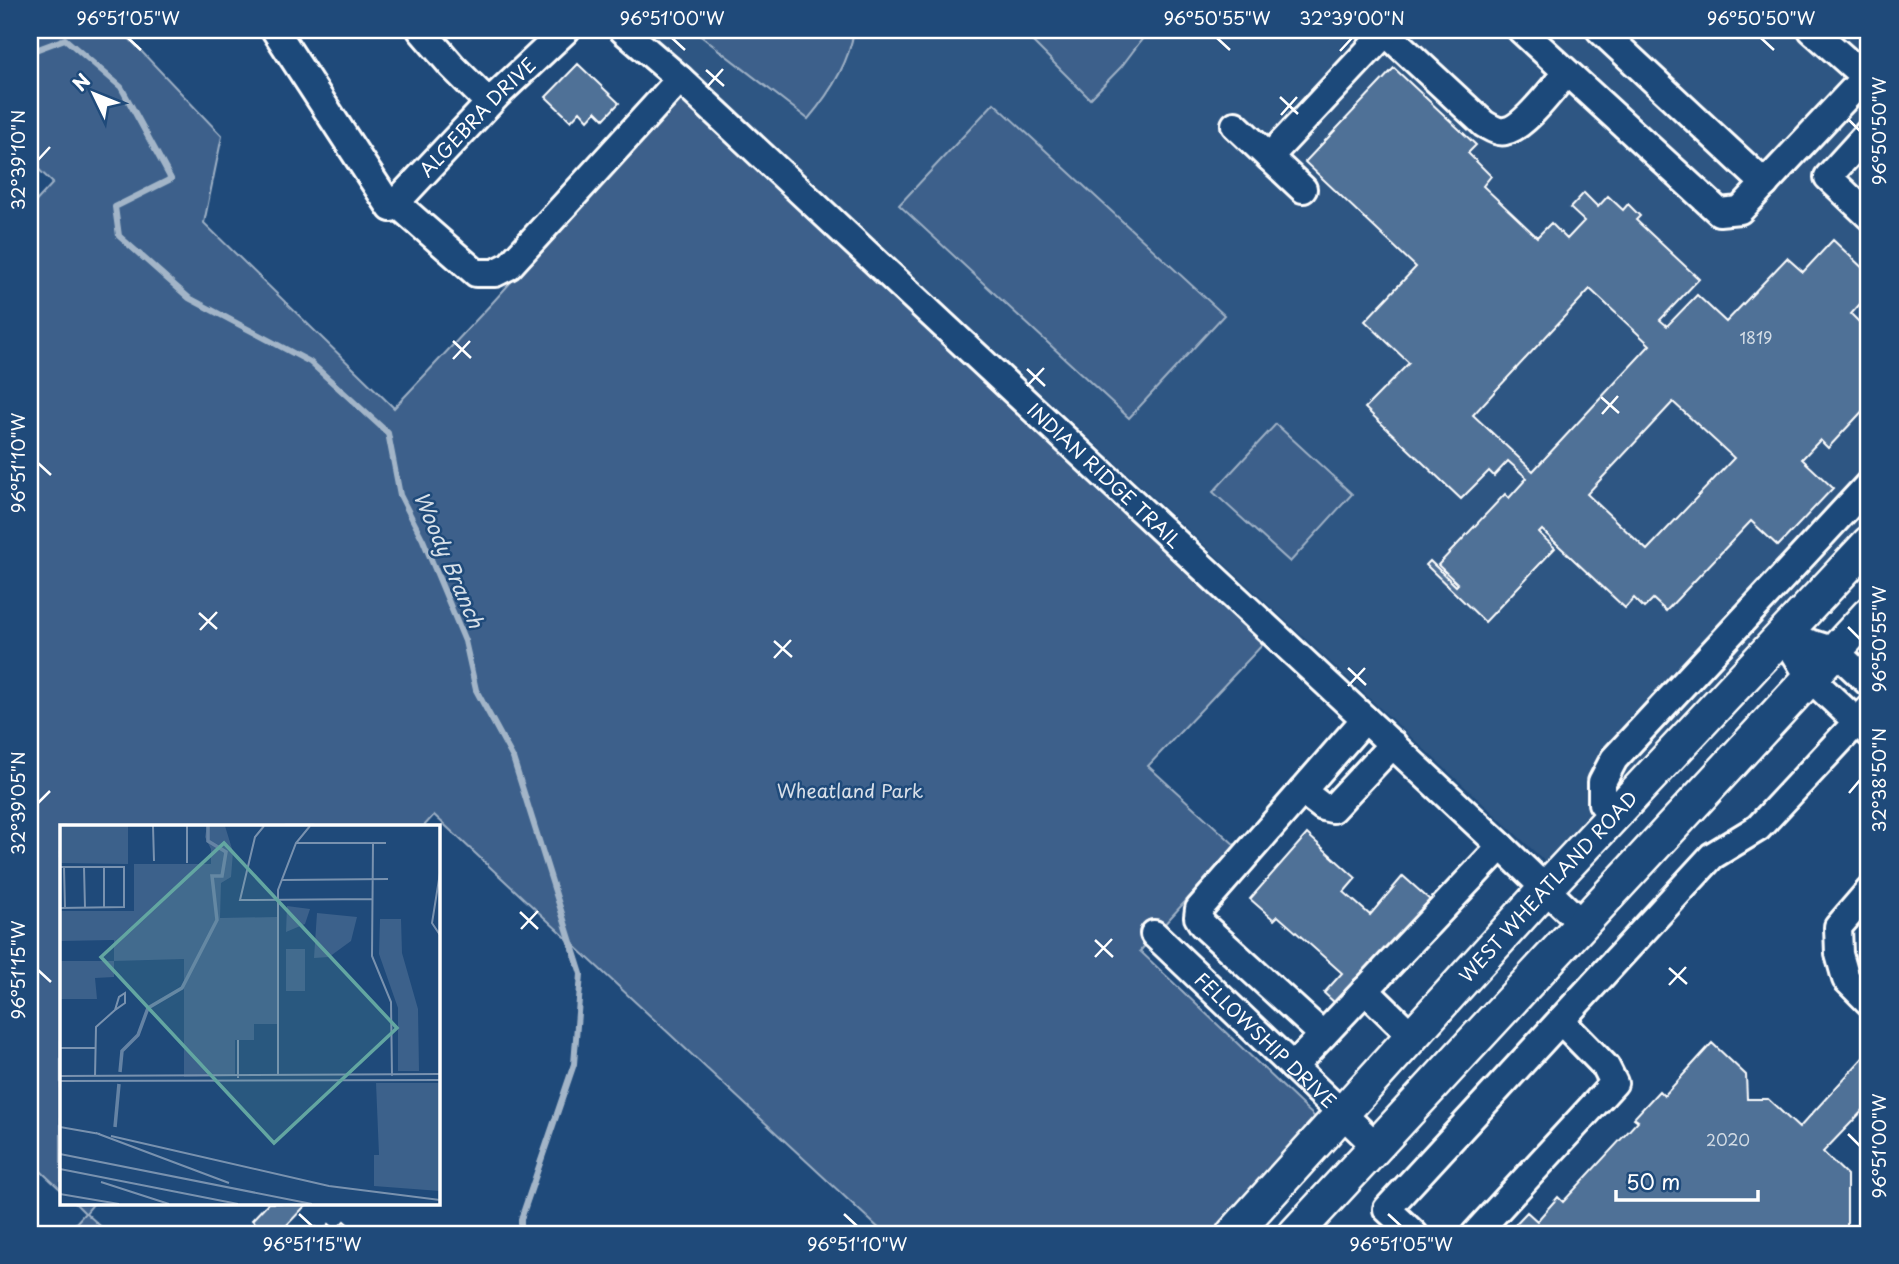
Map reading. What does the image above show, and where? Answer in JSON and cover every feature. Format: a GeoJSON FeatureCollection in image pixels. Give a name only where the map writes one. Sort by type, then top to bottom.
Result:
{"type":"FeatureCollection","features":[{"type":"Feature","properties":{"kind":"main road","name":"WEST WHEATLAND ROAD"},"geometry":{"type":"LineString","coordinates":[[1233,1234],[1545,889],[1869,543]]}},
{"type":"Feature","properties":{"kind":"main road"},"geometry":{"type":"LineString","coordinates":[[1295,1234],[1869,614]]}},
{"type":"Feature","properties":{"kind":"street"},"geometry":{"type":"LineString","coordinates":[[275,30],[393,205],[476,274],[495,273],[509,267],[680,79]]}},
{"type":"Feature","properties":{"kind":"street"},"geometry":{"type":"LineString","coordinates":[[421,30],[489,103]]}},
{"type":"Feature","properties":{"kind":"street","name":"ALGEBRA DRIVE"},"geometry":{"type":"LineString","coordinates":[[393,205],[489,103],[566,30]]}},
{"type":"Feature","properties":{"kind":"street","name":"INDIAN RIDGE TRAIL"},"geometry":{"type":"LineString","coordinates":[[623,30],[680,79],[1393,744],[1582,924]]}},
{"type":"Feature","properties":{"kind":"street"},"geometry":{"type":"LineString","coordinates":[[1521,30],[1719,212],[1740,210],[1867,75],[1812,30]]}},
{"type":"Feature","properties":{"kind":"street"},"geometry":{"type":"LineString","coordinates":[[1600,30],[1765,184]]}},
{"type":"Feature","properties":{"kind":"street"},"geometry":{"type":"LineString","coordinates":[[1269,157],[1385,31],[1484,124],[1495,130],[1505,131],[1518,125],[1566,73]]}},
{"type":"Feature","properties":{"kind":"street"},"geometry":{"type":"LineString","coordinates":[[1235,125],[1303,189]]}},
{"type":"Feature","properties":{"kind":"street"},"geometry":{"type":"LineString","coordinates":[[1867,140],[1828,177],[1869,216]]}},
{"type":"Feature","properties":{"kind":"street"},"geometry":{"type":"LineString","coordinates":[[1614,815],[1602,803],[1602,782],[1614,759],[1869,484]]}},
{"type":"Feature","properties":{"kind":"street"},"geometry":{"type":"LineString","coordinates":[[1784,635],[1835,651],[1869,683]]}},
{"type":"Feature","properties":{"kind":"street"},"geometry":{"type":"LineString","coordinates":[[1398,1229],[1387,1209],[1712,856],[1758,828],[1865,721],[1810,678],[1784,635]]}},
{"type":"Feature","properties":{"kind":"street"},"geometry":{"type":"LineString","coordinates":[[1323,1035],[1203,925],[1198,917],[1199,909],[1366,719]]}},
{"type":"Feature","properties":{"kind":"street"},"geometry":{"type":"LineString","coordinates":[[1302,791],[1323,807],[1332,809],[1393,744]]}},
{"type":"Feature","properties":{"kind":"street"},"geometry":{"type":"LineString","coordinates":[[1293,1066],[1501,846]]}},
{"type":"Feature","properties":{"kind":"street"},"geometry":{"type":"LineString","coordinates":[[1869,891],[1838,927],[1839,954],[1846,979],[1869,1002]]}},
{"type":"Feature","properties":{"kind":"street","name":"FELLOWSHIP DRIVE"},"geometry":{"type":"LineString","coordinates":[[1154,933],[1377,1146]]}},
{"type":"Feature","properties":{"kind":"street"},"geometry":{"type":"LineString","coordinates":[[1365,990],[1412,1036]]}},
{"type":"Feature","properties":{"kind":"street"},"geometry":{"type":"LineString","coordinates":[[1475,1234],[1614,1083],[1606,1067],[1561,1021]]}},
{"type":"Feature","properties":{"kind":"shaded area"},"geometry":{"type":"Polygon","coordinates":[[[649,30],[1848,30],[1869,50],[1869,518],[1548,864],[649,30]]]}},
{"type":"Feature","properties":{"kind":"green space","name":"Wheatland Park"},"geometry":{"type":"Polygon","coordinates":[[[30,30],[121,30],[222,136],[204,223],[394,408],[680,94],[1267,640],[1148,766],[1236,846],[1140,951],[1336,1137],[1247,1234],[885,1234],[434,815],[425,825],[60,825],[60,1189],[30,1161],[30,208],[53,183],[30,161],[30,30]]]}},
{"type":"Feature","properties":{"kind":"green space"},"geometry":{"type":"Polygon","coordinates":[[[693,30],[854,30],[848,55],[837,78],[808,119],[693,30]]]}},
{"type":"Feature","properties":{"kind":"green space"},"geometry":{"type":"Polygon","coordinates":[[[1021,30],[1149,30],[1121,67],[1090,99],[1021,30]]]}},
{"type":"Feature","properties":{"kind":"green space"},"geometry":{"type":"Polygon","coordinates":[[[994,103],[1224,315],[1129,418],[899,205],[994,103]]]}},
{"type":"Feature","properties":{"kind":"green space"},"geometry":{"type":"Polygon","coordinates":[[[1276,424],[1352,494],[1290,562],[1213,492],[1276,424]]]}},
{"type":"Feature","properties":{"kind":"green space"},"geometry":{"type":"Polygon","coordinates":[[[76,1204],[93,1204],[86,1213],[109,1234],[66,1234],[85,1213],[76,1204]]]}},
{"type":"Feature","properties":{"kind":"building"},"geometry":{"type":"Polygon","coordinates":[[[578,64],[619,103],[604,119],[596,111],[588,120],[580,111],[571,121],[546,97],[578,64]]]}},
{"type":"Feature","properties":{"kind":"building"},"geometry":{"type":"Polygon","coordinates":[[[1394,68],[1476,145],[1468,153],[1491,176],[1483,186],[1537,237],[1551,223],[1567,239],[1584,221],[1570,208],[1584,193],[1598,207],[1608,196],[1623,210],[1628,204],[1640,216],[1636,220],[1699,279],[1660,320],[1667,326],[1697,295],[1726,322],[1787,258],[1803,272],[1833,240],[1869,274],[1869,294],[1851,314],[1869,332],[1869,404],[1828,448],[1820,440],[1802,459],[1833,488],[1778,546],[1751,521],[1666,611],[1653,599],[1644,608],[1634,598],[1625,608],[1542,530],[1539,533],[1555,548],[1485,622],[1426,565],[1430,561],[1456,586],[1458,584],[1438,565],[1505,494],[1509,498],[1527,478],[1508,461],[1494,476],[1489,471],[1461,499],[1365,408],[1409,363],[1365,321],[1416,267],[1305,162],[1394,68]],[[1590,289],[1473,415],[1533,471],[1650,345],[1590,289]],[[1673,402],[1587,494],[1647,550],[1734,458],[1673,402]]]}},
{"type":"Feature","properties":{"kind":"building"},"geometry":{"type":"Polygon","coordinates":[[[1307,834],[1356,878],[1344,892],[1370,915],[1403,876],[1430,900],[1354,986],[1352,984],[1335,1003],[1324,993],[1342,973],[1278,916],[1274,920],[1250,899],[1307,834]]]}},
{"type":"Feature","properties":{"kind":"building"},"geometry":{"type":"Polygon","coordinates":[[[1712,1043],[1746,1075],[1747,1099],[1768,1099],[1799,1128],[1869,1051],[1869,1104],[1823,1152],[1847,1175],[1847,1234],[1506,1234],[1527,1212],[1537,1221],[1558,1197],[1563,1202],[1638,1121],[1634,1118],[1659,1091],[1664,1096],[1712,1043]]]}},
{"type":"Feature","properties":{"kind":"building"},"geometry":{"type":"Polygon","coordinates":[[[267,1204],[307,1204],[284,1228],[289,1234],[267,1234],[252,1220],[267,1204]]]}},
{"type":"Feature","properties":{"kind":"building"},"geometry":{"type":"Polygon","coordinates":[[[344,1221],[352,1228],[347,1234],[309,1234],[316,1227],[322,1232],[329,1224],[336,1230],[344,1221]]]}},
{"type":"Feature","properties":{"kind":"waterway","name":"Woody Branch"},"geometry":{"type":"LineString","coordinates":[[30,52],[65,39],[121,87],[171,179],[115,207],[119,236],[189,298],[310,362],[388,433],[400,495],[423,540],[465,641],[476,690],[513,758],[581,974],[574,1064],[521,1219],[521,1234]]}}]}
